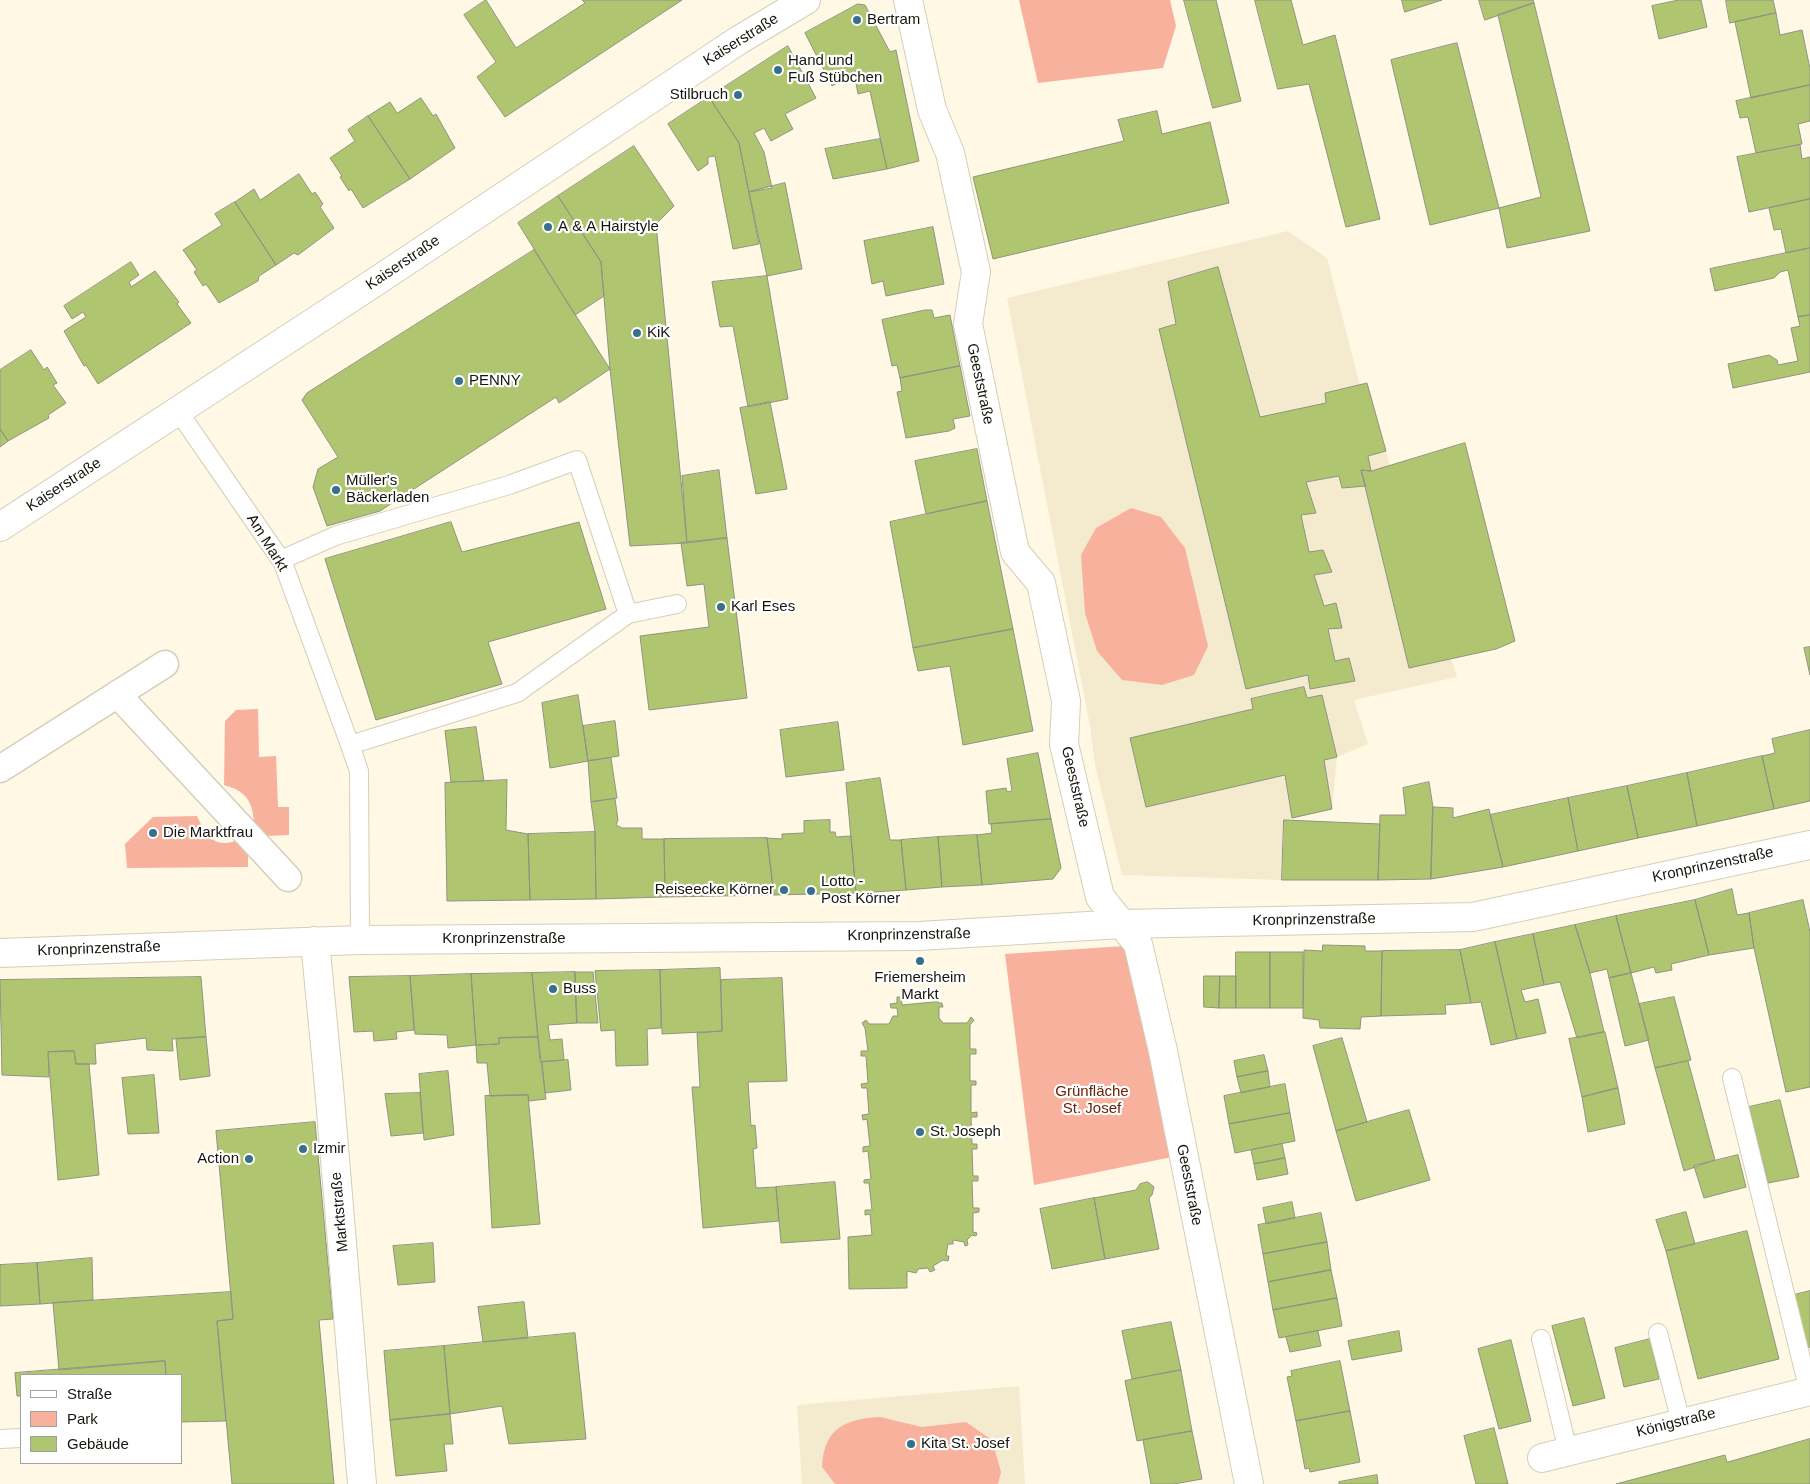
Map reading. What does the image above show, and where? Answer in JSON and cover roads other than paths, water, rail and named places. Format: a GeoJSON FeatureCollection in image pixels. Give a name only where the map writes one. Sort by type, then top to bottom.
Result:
{"type":"FeatureCollection","features":[{"type":"Feature","properties":{"kind":"street","name":"Kaiserstraße"},"geometry":{"type":"LineString","coordinates":[[0,527],[739,40],[806,0]]}},
{"type":"Feature","properties":{"kind":"street","name":"Geeststraße"},"geometry":{"type":"LineString","coordinates":[[908,0],[932,110],[950,153],[976,272],[968,324],[1015,552],[1042,583],[1066,701],[1064,744],[1100,897],[1138,944],[1163,1051],[1249,1484]]}},
{"type":"Feature","properties":{"kind":"street"},"geometry":{"type":"LineString","coordinates":[[0,769],[165,664]]}},
{"type":"Feature","properties":{"kind":"street"},"geometry":{"type":"LineString","coordinates":[[117,694],[288,878]]}},
{"type":"Feature","properties":{"kind":"street","name":"Kronprinzenstraße"},"geometry":{"type":"LineString","coordinates":[[0,953],[360,940],[919,936],[1122,924],[1473,917],[1809,849]]}},
{"type":"Feature","properties":{"kind":"street","name":"Marktstraße"},"geometry":{"type":"LineString","coordinates":[[315,941],[362,1484]]}},
{"type":"Feature","properties":{"kind":"street","name":"Königstraße"},"geometry":{"type":"LineString","coordinates":[[1542,1458],[1809,1391]]}},
{"type":"Feature","properties":{"kind":"lane","name":"Am Markt"},"geometry":{"type":"LineString","coordinates":[[178,411],[281,560],[359,771],[360,940]]}},
{"type":"Feature","properties":{"kind":"lane"},"geometry":{"type":"LineString","coordinates":[[281,560],[335,536],[509,485],[577,460],[628,614]]}},
{"type":"Feature","properties":{"kind":"lane"},"geometry":{"type":"LineString","coordinates":[[350,745],[517,693],[628,614],[677,604]]}},
{"type":"Feature","properties":{"kind":"lane"},"geometry":{"type":"LineString","coordinates":[[1732,1078],[1809,1391]]}},
{"type":"Feature","properties":{"kind":"lane"},"geometry":{"type":"LineString","coordinates":[[1658,1333],[1681,1422]]}},
{"type":"Feature","properties":{"kind":"lane"},"geometry":{"type":"LineString","coordinates":[[1540,1339],[1568,1450]]}},
{"type":"Feature","properties":{"kind":"lane"},"geometry":{"type":"LineString","coordinates":[[0,1439],[20,1438]]}},
{"type":"Feature","properties":{"kind":"place","name":"Bertram"},"geometry":{"type":"Point","coordinates":[857,20]}},
{"type":"Feature","properties":{"kind":"place","name":"Hand und Fuß Stübchen"},"geometry":{"type":"Point","coordinates":[778,70]}},
{"type":"Feature","properties":{"kind":"place","name":"Stilbruch"},"geometry":{"type":"Point","coordinates":[738,95]}},
{"type":"Feature","properties":{"kind":"place","name":"A & A Hairstyle"},"geometry":{"type":"Point","coordinates":[548,227]}},
{"type":"Feature","properties":{"kind":"place","name":"KiK"},"geometry":{"type":"Point","coordinates":[637,333]}},
{"type":"Feature","properties":{"kind":"place","name":"PENNY"},"geometry":{"type":"Point","coordinates":[459,381]}},
{"type":"Feature","properties":{"kind":"place","name":"Müller's Bäckerladen"},"geometry":{"type":"Point","coordinates":[336,490]}},
{"type":"Feature","properties":{"kind":"place","name":"Karl Eses"},"geometry":{"type":"Point","coordinates":[721,607]}},
{"type":"Feature","properties":{"kind":"place","name":"Die Marktfrau"},"geometry":{"type":"Point","coordinates":[153,833]}},
{"type":"Feature","properties":{"kind":"place","name":"Reiseecke Körner"},"geometry":{"type":"Point","coordinates":[784,890]}},
{"type":"Feature","properties":{"kind":"place","name":"Lotto - Post Körner"},"geometry":{"type":"Point","coordinates":[811,891]}},
{"type":"Feature","properties":{"kind":"place","name":"Friemersheim Markt"},"geometry":{"type":"Point","coordinates":[920,961]}},
{"type":"Feature","properties":{"kind":"place","name":"Buss"},"geometry":{"type":"Point","coordinates":[553,989]}},
{"type":"Feature","properties":{"kind":"place","name":"St. Joseph"},"geometry":{"type":"Point","coordinates":[920,1132]}},
{"type":"Feature","properties":{"kind":"place","name":"Izmir"},"geometry":{"type":"Point","coordinates":[303,1149]}},
{"type":"Feature","properties":{"kind":"place","name":"Action"},"geometry":{"type":"Point","coordinates":[249,1159]}},
{"type":"Feature","properties":{"kind":"place","name":"Kita St. Josef"},"geometry":{"type":"Point","coordinates":[911,1444]}},
{"type":"Feature","properties":{"kind":"park label","name":"Grünfläche St. Josef"},"geometry":{"type":"Point","coordinates":[1092,1100]}}]}
